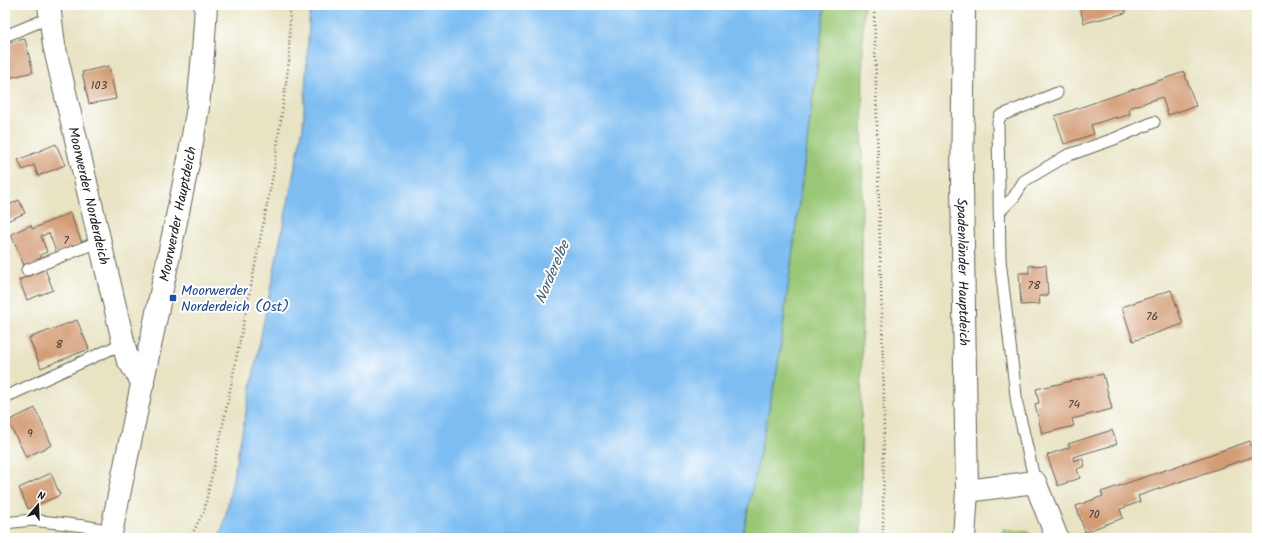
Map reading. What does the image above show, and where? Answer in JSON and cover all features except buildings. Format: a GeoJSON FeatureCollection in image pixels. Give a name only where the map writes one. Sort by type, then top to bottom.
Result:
{"type":"FeatureCollection","features":[{"type":"Feature","properties":{"kind":"street","name":"Moorwerder Hauptdeich"},"geometry":{"type":"LineString","coordinates":[[111,534],[187,167],[198,107],[204,54],[206,5]]}},
{"type":"Feature","properties":{"kind":"street","name":"Spadenländer Hauptdeich"},"geometry":{"type":"LineString","coordinates":[[964,5],[962,186],[967,491],[964,538]]}},
{"type":"Feature","properties":{"kind":"street","name":"Moorwerder Norderdeich"},"geometry":{"type":"LineString","coordinates":[[50,11],[54,45],[127,358],[142,383]]}},
{"type":"Feature","properties":{"kind":"street"},"geometry":{"type":"LineString","coordinates":[[967,491],[1035,482],[1057,538]]}},
{"type":"Feature","properties":{"kind":"lane"},"geometry":{"type":"LineString","coordinates":[[5,36],[50,11]]}},
{"type":"Feature","properties":{"kind":"lane"},"geometry":{"type":"LineString","coordinates":[[1035,482],[1017,404],[1000,260],[998,123],[1000,116],[1057,93]]}},
{"type":"Feature","properties":{"kind":"lane"},"geometry":{"type":"LineString","coordinates":[[999,212],[1014,196],[1024,181],[1066,156],[1154,122]]}},
{"type":"Feature","properties":{"kind":"lane"},"geometry":{"type":"LineString","coordinates":[[27,270],[100,241]]}},
{"type":"Feature","properties":{"kind":"lane"},"geometry":{"type":"LineString","coordinates":[[5,397],[124,343]]}},
{"type":"Feature","properties":{"kind":"lane"},"geometry":{"type":"LineString","coordinates":[[5,523],[32,520],[84,526],[111,534]]}},
{"type":"Feature","properties":{"kind":"path"},"geometry":{"type":"LineString","coordinates":[[190,538],[204,510],[225,415],[273,175],[289,61],[290,5]]}},
{"type":"Feature","properties":{"kind":"path"},"geometry":{"type":"LineString","coordinates":[[874,5],[884,404],[883,538]]}},
{"type":"Feature","properties":{"kind":"green space"},"geometry":{"type":"Polygon","coordinates":[[[825,5],[863,5],[861,538],[742,538],[777,371],[825,5]]]}},
{"type":"Feature","properties":{"kind":"green space"},"geometry":{"type":"Polygon","coordinates":[[[1003,529],[1028,532],[1032,538],[1002,538],[1003,529]]]}},
{"type":"Feature","properties":{"kind":"water","name":"Norderelbe"},"geometry":{"type":"Polygon","coordinates":[[[310,5],[825,5],[777,371],[742,538],[218,538],[224,524],[303,127],[310,5]]]}},
{"type":"Feature","properties":{"kind":"place","name":"Moorwerder Norderdeich (Ost)"},"geometry":{"type":"Point","coordinates":[173,298]}}]}
